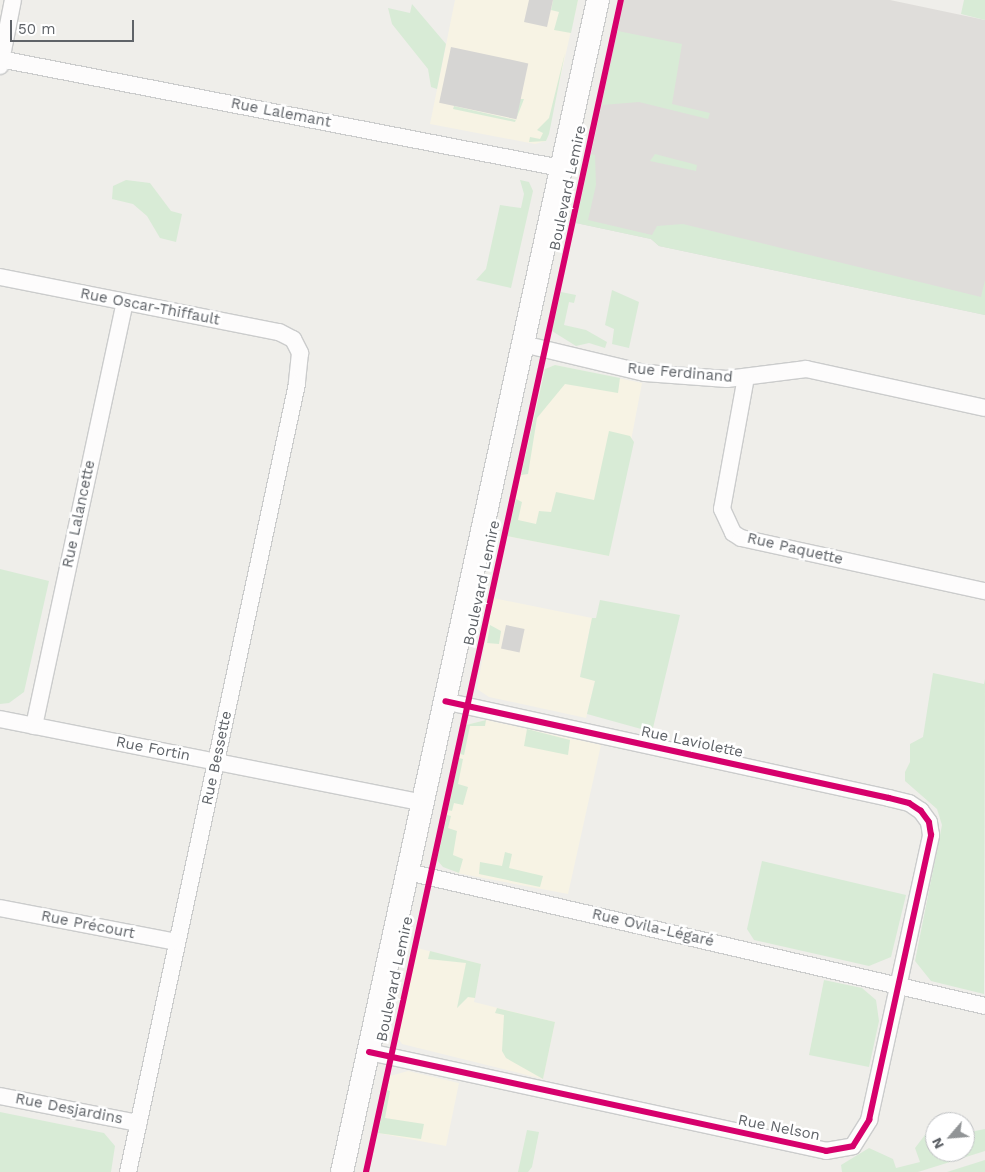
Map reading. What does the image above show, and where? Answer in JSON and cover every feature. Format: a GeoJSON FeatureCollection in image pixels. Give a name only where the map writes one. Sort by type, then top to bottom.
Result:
{"type":"FeatureCollection","features":[{"type":"Feature","properties":{"kind":"main road","name":"Boulevard Lemire"},"geometry":{"type":"LineString","coordinates":[[342,1172],[598,0]]}},
{"type":"Feature","properties":{"kind":"street"},"geometry":{"type":"LineString","coordinates":[[0,61],[13,0]]}},
{"type":"Feature","properties":{"kind":"street","name":"Rue Lalemant"},"geometry":{"type":"LineString","coordinates":[[0,61],[561,168]]}},
{"type":"Feature","properties":{"kind":"street","name":"Rue Oscar-Thiffault"},"geometry":{"type":"LineString","coordinates":[[0,277],[279,332],[297,344]]}},
{"type":"Feature","properties":{"kind":"street","name":"Rue Lalancette"},"geometry":{"type":"LineString","coordinates":[[34,726],[125,303]]}},
{"type":"Feature","properties":{"kind":"street","name":"Rue Bessette"},"geometry":{"type":"LineString","coordinates":[[128,1172],[176,942],[298,384],[300,352],[297,344]]}},
{"type":"Feature","properties":{"kind":"street","name":"Rue Ferdinand"},"geometry":{"type":"LineString","coordinates":[[523,344],[645,373],[746,377],[786,368],[806,369],[985,408]]}},
{"type":"Feature","properties":{"kind":"street","name":"Rue Paquette"},"geometry":{"type":"LineString","coordinates":[[746,377],[722,509],[733,533],[742,538],[985,591]]}},
{"type":"Feature","properties":{"kind":"street","name":"Rue Laviolette"},"geometry":{"type":"LineString","coordinates":[[446,701],[903,801],[927,819]]}},
{"type":"Feature","properties":{"kind":"street","name":"Rue Fortin"},"geometry":{"type":"LineString","coordinates":[[0,719],[423,803]]}},
{"type":"Feature","properties":{"kind":"street","name":"Rue Nelson"},"geometry":{"type":"LineString","coordinates":[[369,1052],[835,1151],[852,1146],[867,1126],[931,835],[927,819]]}},
{"type":"Feature","properties":{"kind":"street","name":"Rue Ovila-Légaré"},"geometry":{"type":"LineString","coordinates":[[408,872],[985,1006]]}},
{"type":"Feature","properties":{"kind":"street","name":"Rue Précourt"},"geometry":{"type":"LineString","coordinates":[[0,908],[176,942]]}},
{"type":"Feature","properties":{"kind":"street","name":"Rue Desjardins"},"geometry":{"type":"LineString","coordinates":[[0,1096],[138,1123]]}},
{"type":"Feature","properties":{"kind":"shaded area"},"geometry":{"type":"Polygon","coordinates":[[[455,0],[578,0],[546,141],[535,144],[430,124],[455,0]]]}},
{"type":"Feature","properties":{"kind":"shaded area"},"geometry":{"type":"Polygon","coordinates":[[[624,0],[890,0],[985,20],[985,315],[659,246],[651,239],[576,223],[624,0]]]}},
{"type":"Feature","properties":{"kind":"shaded area"},"geometry":{"type":"Polygon","coordinates":[[[555,365],[642,383],[609,556],[507,536],[545,369],[555,365]]]}},
{"type":"Feature","properties":{"kind":"shaded area"},"geometry":{"type":"Polygon","coordinates":[[[493,598],[592,618],[580,676],[595,681],[586,718],[489,697],[477,689],[493,598]]]}},
{"type":"Feature","properties":{"kind":"shaded area"},"geometry":{"type":"Polygon","coordinates":[[[486,720],[601,745],[568,894],[457,873],[437,860],[466,725],[486,720]]]}},
{"type":"Feature","properties":{"kind":"shaded area"},"geometry":{"type":"Polygon","coordinates":[[[417,948],[481,964],[474,1002],[555,1022],[543,1079],[402,1044],[398,1038],[417,948]]]}},
{"type":"Feature","properties":{"kind":"shaded area"},"geometry":{"type":"Polygon","coordinates":[[[408,1071],[459,1083],[446,1146],[378,1133],[390,1076],[408,1071]]]}},
{"type":"Feature","properties":{"kind":"green space"},"geometry":{"type":"Polygon","coordinates":[[[553,0],[578,0],[571,33],[554,30],[559,12],[551,10],[553,0]]]}},
{"type":"Feature","properties":{"kind":"green space"},"geometry":{"type":"Polygon","coordinates":[[[964,0],[985,0],[985,20],[961,14],[964,0]]]}},
{"type":"Feature","properties":{"kind":"green space"},"geometry":{"type":"Polygon","coordinates":[[[412,4],[446,44],[437,89],[431,87],[428,69],[392,24],[388,8],[410,13],[412,4]]]}},
{"type":"Feature","properties":{"kind":"green space"},"geometry":{"type":"Polygon","coordinates":[[[618,31],[682,44],[672,104],[710,113],[708,119],[639,102],[602,105],[618,31]]]}},
{"type":"Feature","properties":{"kind":"green space"},"geometry":{"type":"Polygon","coordinates":[[[565,53],[549,134],[546,141],[529,142],[530,137],[540,139],[543,133],[537,130],[549,118],[565,53]]]}},
{"type":"Feature","properties":{"kind":"green space"},"geometry":{"type":"Polygon","coordinates":[[[520,99],[524,99],[516,119],[520,99]]]}},
{"type":"Feature","properties":{"kind":"green space"},"geometry":{"type":"Polygon","coordinates":[[[454,106],[516,120],[515,122],[453,109],[454,106]]]}},
{"type":"Feature","properties":{"kind":"green space"},"geometry":{"type":"Polygon","coordinates":[[[591,154],[595,155],[596,185],[588,220],[652,235],[657,226],[683,224],[981,297],[985,280],[985,315],[659,246],[651,239],[576,223],[591,154]]]}},
{"type":"Feature","properties":{"kind":"green space"},"geometry":{"type":"Polygon","coordinates":[[[655,154],[697,165],[696,171],[650,161],[655,154]]]}},
{"type":"Feature","properties":{"kind":"green space"},"geometry":{"type":"Polygon","coordinates":[[[126,180],[150,183],[171,211],[182,214],[176,242],[160,238],[147,216],[133,204],[112,199],[113,186],[126,180]]]}},
{"type":"Feature","properties":{"kind":"green space"},"geometry":{"type":"Polygon","coordinates":[[[520,180],[529,182],[533,191],[511,288],[476,280],[486,269],[500,205],[521,208],[524,194],[520,180]]]}},
{"type":"Feature","properties":{"kind":"green space"},"geometry":{"type":"Polygon","coordinates":[[[612,290],[639,302],[629,348],[612,344],[614,329],[605,325],[612,290]]]}},
{"type":"Feature","properties":{"kind":"green space"},"geometry":{"type":"Polygon","coordinates":[[[561,292],[576,295],[574,303],[569,302],[564,325],[586,330],[607,342],[605,348],[589,343],[576,346],[552,331],[561,292]]]}},
{"type":"Feature","properties":{"kind":"green space"},"geometry":{"type":"Polygon","coordinates":[[[555,365],[620,378],[618,393],[565,384],[537,418],[528,474],[521,475],[545,369],[555,365]]]}},
{"type":"Feature","properties":{"kind":"green space"},"geometry":{"type":"Polygon","coordinates":[[[609,431],[630,436],[634,442],[609,556],[507,536],[516,499],[522,502],[518,520],[536,524],[539,511],[551,512],[556,492],[594,500],[609,431]]]}},
{"type":"Feature","properties":{"kind":"green space"},"geometry":{"type":"Polygon","coordinates":[[[0,569],[49,581],[24,692],[9,703],[0,704],[0,569]]]}},
{"type":"Feature","properties":{"kind":"green space"},"geometry":{"type":"Polygon","coordinates":[[[600,600],[680,615],[652,732],[587,714],[595,681],[580,677],[592,618],[596,618],[600,600]]]}},
{"type":"Feature","properties":{"kind":"green space"},"geometry":{"type":"Polygon","coordinates":[[[490,625],[501,631],[499,644],[487,643],[490,625]]]}},
{"type":"Feature","properties":{"kind":"green space"},"geometry":{"type":"Polygon","coordinates":[[[933,673],[984,684],[985,679],[984,994],[931,981],[915,961],[942,825],[937,809],[905,781],[905,772],[910,762],[910,744],[923,737],[933,673]]]}},
{"type":"Feature","properties":{"kind":"green space"},"geometry":{"type":"Polygon","coordinates":[[[486,720],[485,726],[470,726],[464,755],[460,754],[466,725],[486,720]]]}},
{"type":"Feature","properties":{"kind":"green space"},"geometry":{"type":"Polygon","coordinates":[[[527,729],[570,740],[568,755],[524,746],[527,729]]]}},
{"type":"Feature","properties":{"kind":"green space"},"geometry":{"type":"Polygon","coordinates":[[[459,758],[463,759],[458,784],[468,787],[463,805],[454,803],[452,811],[448,810],[459,758]]]}},
{"type":"Feature","properties":{"kind":"green space"},"geometry":{"type":"Polygon","coordinates":[[[447,815],[451,816],[448,828],[457,831],[453,855],[463,859],[459,873],[443,867],[437,860],[447,815]]]}},
{"type":"Feature","properties":{"kind":"green space"},"geometry":{"type":"Polygon","coordinates":[[[505,852],[512,854],[509,868],[543,876],[540,887],[479,874],[480,862],[502,866],[505,852]]]}},
{"type":"Feature","properties":{"kind":"green space"},"geometry":{"type":"Polygon","coordinates":[[[762,861],[906,895],[891,957],[869,966],[754,940],[747,929],[762,861]]]}},
{"type":"Feature","properties":{"kind":"green space"},"geometry":{"type":"Polygon","coordinates":[[[430,951],[481,964],[475,998],[468,997],[457,1008],[466,963],[428,959],[430,951]]]}},
{"type":"Feature","properties":{"kind":"green space"},"geometry":{"type":"Polygon","coordinates":[[[824,980],[862,988],[876,1000],[879,1021],[869,1067],[809,1055],[824,980]]]}},
{"type":"Feature","properties":{"kind":"green space"},"geometry":{"type":"Polygon","coordinates":[[[497,1008],[555,1022],[543,1079],[506,1058],[502,1051],[504,1015],[495,1013],[497,1008]]]}},
{"type":"Feature","properties":{"kind":"green space"},"geometry":{"type":"Polygon","coordinates":[[[387,1090],[390,1091],[385,1118],[424,1124],[421,1139],[378,1133],[387,1090]]]}},
{"type":"Feature","properties":{"kind":"green space"},"geometry":{"type":"Polygon","coordinates":[[[0,1112],[104,1133],[115,1146],[111,1172],[0,1172],[0,1112]]]}},
{"type":"Feature","properties":{"kind":"green space"},"geometry":{"type":"Polygon","coordinates":[[[985,1129],[985,1151],[975,1154],[975,1131],[985,1129]]]}},
{"type":"Feature","properties":{"kind":"green space"},"geometry":{"type":"Polygon","coordinates":[[[527,1130],[539,1132],[532,1167],[528,1172],[518,1172],[527,1130]]]}},
{"type":"Feature","properties":{"kind":"green space"},"geometry":{"type":"Polygon","coordinates":[[[925,1135],[925,1162],[950,1162],[918,1172],[842,1172],[841,1165],[869,1148],[893,1159],[896,1168],[920,1162],[915,1148],[925,1135]]]}},
{"type":"Feature","properties":{"kind":"green space"},"geometry":{"type":"Polygon","coordinates":[[[985,1160],[985,1172],[947,1172],[985,1160]]]}},
{"type":"Feature","properties":{"kind":"building"},"geometry":{"type":"Polygon","coordinates":[[[529,0],[553,0],[547,27],[524,22],[529,0]]]}},
{"type":"Feature","properties":{"kind":"building"},"geometry":{"type":"Polygon","coordinates":[[[451,47],[528,63],[516,119],[439,103],[451,47]]]}},
{"type":"Feature","properties":{"kind":"building"},"geometry":{"type":"Polygon","coordinates":[[[506,625],[525,629],[520,652],[501,648],[506,625]]]}},
{"type":"Feature","properties":{"kind":"cycle path"},"geometry":{"type":"LineString","coordinates":[[366,1172],[621,0]]}},
{"type":"Feature","properties":{"kind":"cycle path"},"geometry":{"type":"LineString","coordinates":[[369,1052],[826,1151],[853,1146],[869,1120],[931,835],[929,822],[921,811],[909,803],[445,701]]}}]}
